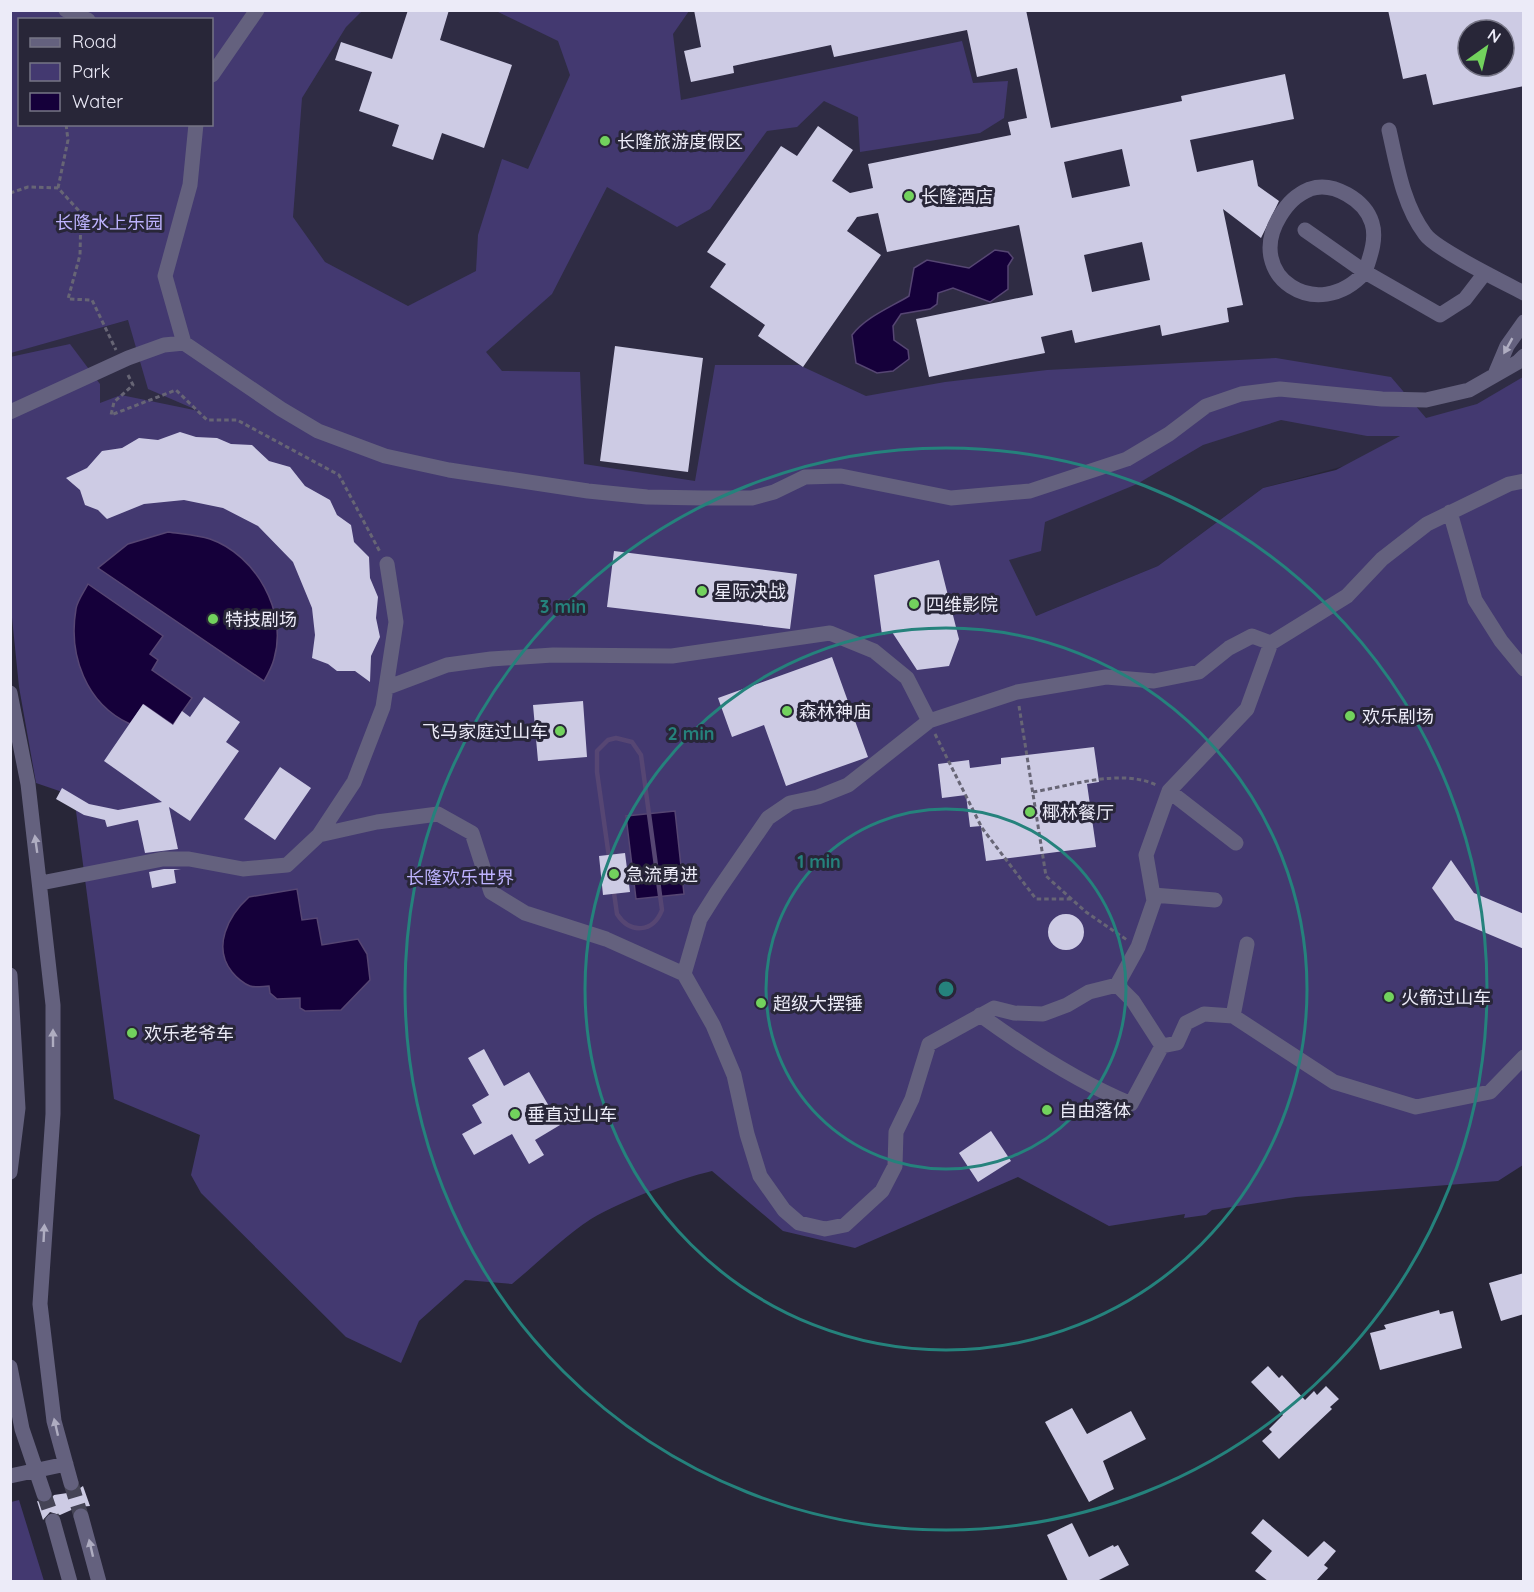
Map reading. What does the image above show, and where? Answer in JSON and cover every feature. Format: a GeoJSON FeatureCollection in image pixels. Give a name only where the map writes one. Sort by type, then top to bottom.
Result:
{"type":"FeatureCollection","features":[{"type":"Feature","properties":{"kind":"street"},"geometry":{"type":"LineString","coordinates":[[66,10],[84,18]]}},
{"type":"Feature","properties":{"kind":"street"},"geometry":{"type":"LineString","coordinates":[[213,74],[257,10]]}},
{"type":"Feature","properties":{"kind":"street"},"geometry":{"type":"LineString","coordinates":[[196,126],[190,185],[165,276],[184,343],[281,409],[318,431],[385,456],[520,483],[658,497],[752,498],[774,492],[805,477],[841,476],[951,498],[1030,491],[1127,459],[1169,434],[1206,406],[1240,394],[1280,389],[1382,399],[1426,400],[1469,390],[1496,372],[1518,362],[1524,356]]}},
{"type":"Feature","properties":{"kind":"street"},"geometry":{"type":"LineString","coordinates":[[1389,130],[1402,186],[1425,236],[1485,273],[1524,292]]}},
{"type":"Feature","properties":{"kind":"street"},"geometry":{"type":"LineString","coordinates":[[1335,187],[1357,202],[1372,223],[1373,250],[1365,272],[1357,282],[1327,296],[1309,296],[1289,287],[1276,271],[1270,252],[1271,231],[1296,195],[1313,188],[1335,187]]}},
{"type":"Feature","properties":{"kind":"street"},"geometry":{"type":"LineString","coordinates":[[1305,230],[1365,272],[1440,315],[1465,299],[1485,273]]}},
{"type":"Feature","properties":{"kind":"street"},"geometry":{"type":"LineString","coordinates":[[1496,372],[1507,346],[1524,322]]}},
{"type":"Feature","properties":{"kind":"street"},"geometry":{"type":"LineString","coordinates":[[10,412],[128,358],[164,345],[184,343]]}},
{"type":"Feature","properties":{"kind":"street"},"geometry":{"type":"LineString","coordinates":[[319,835],[377,822],[438,814],[472,833],[491,892],[525,913],[606,939],[684,974],[713,1024],[734,1075],[747,1134],[760,1176],[784,1210],[799,1223],[825,1228],[845,1225],[882,1191],[895,1166],[897,1132],[912,1099],[929,1044],[994,1008],[1014,1013],[1043,1014],[1067,1005],[1089,992],[1118,985],[1138,947],[1154,901],[1146,855],[1169,791],[1247,709],[1271,644],[1347,596],[1382,559],[1427,524],[1509,484],[1524,481]]}},
{"type":"Feature","properties":{"kind":"street"},"geometry":{"type":"LineString","coordinates":[[1450,512],[1475,600],[1501,641],[1524,669]]}},
{"type":"Feature","properties":{"kind":"street"},"geometry":{"type":"LineString","coordinates":[[41,883],[163,860],[189,859],[243,869],[287,865],[319,835],[354,782],[383,707],[396,622],[387,564]]}},
{"type":"Feature","properties":{"kind":"street"},"geometry":{"type":"LineString","coordinates":[[386,688],[447,665],[491,659],[564,654],[672,656],[830,633],[874,651],[907,678],[929,721]]}},
{"type":"Feature","properties":{"kind":"street"},"geometry":{"type":"LineString","coordinates":[[684,974],[700,919],[768,818],[790,803],[818,797],[848,785],[929,721],[1017,692],[1106,677],[1154,681],[1199,672],[1228,648],[1252,636],[1271,644]]}},
{"type":"Feature","properties":{"kind":"street"},"geometry":{"type":"LineString","coordinates":[[10,693],[28,784],[54,1005],[53,1114],[40,1304],[54,1421],[71,1483]]}},
{"type":"Feature","properties":{"kind":"street"},"geometry":{"type":"LineString","coordinates":[[1169,791],[1236,843]]}},
{"type":"Feature","properties":{"kind":"street"},"geometry":{"type":"LineString","coordinates":[[1153,895],[1215,900]]}},
{"type":"Feature","properties":{"kind":"street"},"geometry":{"type":"LineString","coordinates":[[1233,1016],[1247,944]]}},
{"type":"Feature","properties":{"kind":"street"},"geometry":{"type":"LineString","coordinates":[[10,975],[18,1108],[10,1172]]}},
{"type":"Feature","properties":{"kind":"street"},"geometry":{"type":"LineString","coordinates":[[1118,985],[1133,1001],[1162,1046]]}},
{"type":"Feature","properties":{"kind":"street"},"geometry":{"type":"LineString","coordinates":[[1162,1046],[1177,1043],[1186,1023],[1204,1014],[1233,1016],[1334,1082],[1416,1107],[1490,1092],[1524,1057]]}},
{"type":"Feature","properties":{"kind":"street"},"geometry":{"type":"LineString","coordinates":[[980,1015],[1023,1046],[1104,1093],[1131,1104],[1162,1046]]}},
{"type":"Feature","properties":{"kind":"street"},"geometry":{"type":"LineString","coordinates":[[10,1367],[22,1430],[44,1494]]}},
{"type":"Feature","properties":{"kind":"street"},"geometry":{"type":"LineString","coordinates":[[10,1476],[66,1464]]}},
{"type":"Feature","properties":{"kind":"street"},"geometry":{"type":"LineString","coordinates":[[81,1516],[99,1581]]}},
{"type":"Feature","properties":{"kind":"street"},"geometry":{"type":"LineString","coordinates":[[53,1521],[70,1581]]}},
{"type":"Feature","properties":{"kind":"path"},"geometry":{"type":"LineString","coordinates":[[58,188],[68,140],[66,126]]}},
{"type":"Feature","properties":{"kind":"path"},"geometry":{"type":"LineString","coordinates":[[10,193],[28,187],[58,188],[81,213],[80,255],[68,299],[92,300],[118,353]]}},
{"type":"Feature","properties":{"kind":"path"},"geometry":{"type":"LineString","coordinates":[[128,375],[133,385],[114,402],[111,415],[176,390],[207,420],[237,420],[339,475],[387,564]]}},
{"type":"Feature","properties":{"kind":"path"},"geometry":{"type":"LineString","coordinates":[[1017,692],[1046,876],[1071,898],[1138,947]]}},
{"type":"Feature","properties":{"kind":"path"},"geometry":{"type":"LineString","coordinates":[[929,721],[982,828],[1036,899],[1071,898]]}},
{"type":"Feature","properties":{"kind":"path"},"geometry":{"type":"LineString","coordinates":[[1034,792],[1112,778],[1147,780],[1169,791]]}},
{"type":"Feature","properties":{"kind":"shaded area"},"geometry":{"type":"Polygon","coordinates":[[[289,11],[1523,11],[1523,418],[1263,488],[1158,566],[1036,616],[10,486],[10,353],[153,313],[289,11]]]}},
{"type":"Feature","properties":{"kind":"green space","name":"长隆欢乐世界"},"geometry":{"type":"Polygon","coordinates":[[[11,11],[362,11],[346,27],[302,98],[293,217],[325,262],[408,306],[476,271],[478,235],[502,159],[528,169],[570,75],[558,41],[496,11],[689,11],[673,34],[681,100],[962,41],[973,83],[1008,81],[1004,118],[980,133],[860,152],[858,117],[824,101],[797,127],[767,131],[710,209],[677,227],[607,187],[552,294],[486,352],[502,371],[580,372],[584,464],[695,481],[715,365],[799,365],[866,396],[945,382],[1047,370],[1276,358],[1391,377],[1426,418],[1477,404],[1523,377],[1523,1165],[1498,1181],[1296,1197],[1212,1210],[1206,1215],[1184,1218],[1185,1214],[1109,1226],[1018,1177],[855,1248],[783,1231],[712,1171],[650,1191],[591,1219],[512,1284],[465,1280],[419,1321],[401,1363],[346,1337],[201,1193],[191,1175],[200,1135],[114,1099],[74,796],[36,783],[19,687],[10,598],[10,357],[70,344],[100,384],[100,403],[121,395],[199,411],[148,389],[128,320],[11,353],[11,11]],[[1281,420],[1203,445],[1137,484],[1045,522],[1041,551],[1009,560],[1036,616],[1158,566],[1263,488],[1336,470],[1400,436],[1367,436],[1281,420]]]}},
{"type":"Feature","properties":{"kind":"green space"},"geometry":{"type":"Polygon","coordinates":[[[19,1500],[44,1581],[11,1581],[11,1502],[19,1500]]]}},
{"type":"Feature","properties":{"kind":"water"},"geometry":{"type":"Polygon","coordinates":[[[995,250],[1008,252],[1013,258],[1008,266],[1008,289],[990,302],[953,288],[938,293],[937,304],[930,309],[901,314],[893,326],[894,340],[908,350],[909,359],[893,371],[877,373],[856,363],[852,335],[871,318],[909,296],[914,268],[927,260],[969,268],[995,250]]]}},
{"type":"Feature","properties":{"kind":"water"},"geometry":{"type":"Polygon","coordinates":[[[168,532],[210,539],[227,547],[254,572],[264,587],[272,605],[277,641],[273,662],[264,681],[98,568],[128,544],[168,532]]]}},
{"type":"Feature","properties":{"kind":"water"},"geometry":{"type":"Polygon","coordinates":[[[88,584],[163,636],[150,654],[158,660],[152,670],[192,698],[173,725],[144,705],[130,724],[102,704],[91,691],[78,660],[74,626],[79,600],[88,584]]]}},
{"type":"Feature","properties":{"kind":"water"},"geometry":{"type":"Polygon","coordinates":[[[675,811],[684,894],[636,899],[626,816],[675,811]]]}},
{"type":"Feature","properties":{"kind":"water"},"geometry":{"type":"Polygon","coordinates":[[[297,889],[302,920],[317,918],[322,945],[358,939],[367,954],[370,980],[341,1010],[305,1011],[300,1008],[300,998],[277,999],[270,993],[269,986],[248,985],[234,974],[226,962],[223,952],[225,932],[241,905],[249,897],[297,889]]]}},
{"type":"Feature","properties":{"kind":"building"},"geometry":{"type":"Polygon","coordinates":[[[408,10],[449,10],[440,40],[512,65],[484,148],[442,133],[433,160],[392,146],[399,125],[359,111],[372,72],[335,60],[341,42],[392,59],[408,10]]]}},
{"type":"Feature","properties":{"kind":"building","name":"长隆酒店"},"geometry":{"type":"Polygon","coordinates":[[[694,10],[1026,10],[1051,128],[1182,101],[1181,96],[1285,74],[1294,119],[1190,140],[1197,172],[1253,160],[1258,186],[1279,201],[1261,238],[1223,209],[1243,305],[1227,308],[1229,322],[1162,336],[1160,325],[1075,343],[1072,330],[1041,337],[1045,353],[929,377],[916,319],[1033,295],[1019,225],[887,252],[878,213],[857,217],[847,231],[881,255],[803,367],[758,336],[765,325],[710,287],[726,264],[707,252],[781,146],[797,156],[818,126],[853,150],[832,181],[850,193],[873,188],[868,164],[1011,135],[1008,122],[1027,118],[1017,68],[977,77],[967,30],[834,57],[831,45],[733,66],[734,73],[691,82],[684,51],[701,47],[694,10]],[[1122,149],[1064,162],[1072,198],[1130,186],[1122,149]],[[1142,242],[1084,255],[1092,292],[1150,280],[1142,242]]]}},
{"type":"Feature","properties":{"kind":"building"},"geometry":{"type":"Polygon","coordinates":[[[1388,10],[1524,10],[1524,86],[1433,105],[1426,74],[1403,79],[1388,10]]]}},
{"type":"Feature","properties":{"kind":"building"},"geometry":{"type":"Polygon","coordinates":[[[615,346],[703,358],[688,472],[600,461],[615,346]]]}},
{"type":"Feature","properties":{"kind":"building"},"geometry":{"type":"Polygon","coordinates":[[[180,432],[196,437],[217,438],[231,444],[252,445],[269,461],[290,467],[305,486],[330,500],[337,515],[351,525],[354,542],[369,557],[370,578],[378,597],[376,618],[380,637],[371,656],[370,682],[355,671],[337,671],[328,664],[312,658],[315,635],[312,608],[293,562],[258,526],[223,508],[184,500],[144,504],[107,519],[98,510],[85,505],[80,490],[66,478],[87,468],[102,451],[122,448],[139,438],[158,440],[180,432]]]}},
{"type":"Feature","properties":{"kind":"building","name":"星际决战"},"geometry":{"type":"Polygon","coordinates":[[[614,551],[797,574],[790,629],[607,607],[614,551]]]}},
{"type":"Feature","properties":{"kind":"building","name":"四维影院"},"geometry":{"type":"Polygon","coordinates":[[[939,560],[959,639],[949,666],[917,670],[892,632],[882,635],[874,575],[939,560]]]}},
{"type":"Feature","properties":{"kind":"building","name":"森林神庙"},"geometry":{"type":"Polygon","coordinates":[[[832,657],[868,757],[786,786],[764,725],[732,737],[718,698],[832,657]]]}},
{"type":"Feature","properties":{"kind":"building"},"geometry":{"type":"Polygon","coordinates":[[[204,697],[240,722],[226,742],[239,751],[190,821],[169,807],[178,849],[145,853],[138,820],[107,827],[105,820],[84,815],[56,799],[62,788],[89,804],[118,810],[162,802],[104,761],[143,704],[173,725],[182,711],[190,717],[204,697]]]}},
{"type":"Feature","properties":{"kind":"building","name":"飞马家庭过山车"},"geometry":{"type":"Polygon","coordinates":[[[583,701],[587,757],[538,761],[533,705],[583,701]]]}},
{"type":"Feature","properties":{"kind":"building","name":"椰林餐厅"},"geometry":{"type":"Polygon","coordinates":[[[1094,747],[1099,782],[1087,784],[1096,847],[986,861],[981,826],[970,827],[966,795],[942,798],[938,764],[969,760],[970,768],[1001,764],[1001,758],[1094,747]]]}},
{"type":"Feature","properties":{"kind":"building"},"geometry":{"type":"Polygon","coordinates":[[[280,767],[311,788],[275,840],[244,819],[280,767]]]}},
{"type":"Feature","properties":{"kind":"building","name":"急流勇进"},"geometry":{"type":"Polygon","coordinates":[[[625,853],[630,892],[603,895],[599,856],[625,853]]]}},
{"type":"Feature","properties":{"kind":"building"},"geometry":{"type":"Polygon","coordinates":[[[1451,860],[1474,893],[1524,914],[1524,949],[1455,920],[1432,888],[1451,860]]]}},
{"type":"Feature","properties":{"kind":"building"},"geometry":{"type":"Polygon","coordinates":[[[181,869],[174,870],[176,883],[152,888],[149,872],[181,869]]]}},
{"type":"Feature","properties":{"kind":"building"},"geometry":{"type":"Polygon","coordinates":[[[1066,914],[1079,919],[1084,932],[1079,945],[1066,950],[1053,945],[1048,932],[1053,919],[1066,914]]]}},
{"type":"Feature","properties":{"kind":"building","name":"垂直过山车"},"geometry":{"type":"Polygon","coordinates":[[[484,1049],[504,1086],[529,1072],[560,1125],[535,1140],[544,1155],[529,1164],[512,1134],[474,1155],[462,1134],[482,1123],[472,1105],[489,1095],[468,1058],[484,1049]]]}},
{"type":"Feature","properties":{"kind":"building"},"geometry":{"type":"Polygon","coordinates":[[[991,1131],[1011,1161],[978,1182],[959,1153],[991,1131]]]}},
{"type":"Feature","properties":{"kind":"building"},"geometry":{"type":"Polygon","coordinates":[[[1524,1273],[1524,1314],[1501,1321],[1489,1283],[1524,1273]]]}},
{"type":"Feature","properties":{"kind":"building"},"geometry":{"type":"Polygon","coordinates":[[[1439,1310],[1440,1314],[1453,1311],[1462,1348],[1380,1370],[1370,1333],[1386,1329],[1384,1325],[1439,1310]]]}},
{"type":"Feature","properties":{"kind":"building"},"geometry":{"type":"Polygon","coordinates":[[[1268,1366],[1279,1378],[1282,1375],[1305,1400],[1314,1391],[1317,1395],[1326,1386],[1339,1399],[1330,1407],[1332,1409],[1279,1459],[1262,1441],[1272,1432],[1269,1429],[1283,1415],[1251,1382],[1268,1366]]]}},
{"type":"Feature","properties":{"kind":"building"},"geometry":{"type":"Polygon","coordinates":[[[1072,1408],[1087,1434],[1131,1411],[1146,1439],[1103,1461],[1114,1489],[1089,1502],[1045,1422],[1072,1408]]]}},
{"type":"Feature","properties":{"kind":"building"},"geometry":{"type":"Polygon","coordinates":[[[83,1486],[90,1506],[78,1507],[60,1515],[50,1512],[43,1520],[37,1501],[47,1503],[54,1495],[74,1492],[83,1486]]]}},
{"type":"Feature","properties":{"kind":"building"},"geometry":{"type":"Polygon","coordinates":[[[1263,1519],[1308,1557],[1324,1541],[1336,1551],[1324,1565],[1328,1568],[1316,1581],[1268,1581],[1255,1571],[1272,1551],[1251,1533],[1263,1519]]]}},
{"type":"Feature","properties":{"kind":"building"},"geometry":{"type":"Polygon","coordinates":[[[1072,1523],[1089,1557],[1113,1545],[1114,1547],[1118,1545],[1129,1565],[1097,1581],[1068,1581],[1047,1535],[1072,1523]]]}},
{"type":"Feature","properties":{"kind":"waterway"},"geometry":{"type":"LineString","coordinates":[[616,738],[632,742],[641,755],[662,910],[653,923],[641,928],[628,925],[617,914],[597,772],[597,751],[608,740],[616,738]]}},
{"type":"Feature","properties":{"kind":"tunnel"},"geometry":{"type":"LineString","coordinates":[[71,1483],[81,1516]]}},
{"type":"Feature","properties":{"kind":"tunnel"},"geometry":{"type":"LineString","coordinates":[[44,1494],[53,1521]]}},
{"type":"Feature","properties":{"kind":"place","name":"长隆旅游度假区"},"geometry":{"type":"Point","coordinates":[605,141]}},
{"type":"Feature","properties":{"kind":"place","name":"长隆酒店"},"geometry":{"type":"Point","coordinates":[909,196]}},
{"type":"Feature","properties":{"kind":"place","name":"星际决战"},"geometry":{"type":"Point","coordinates":[702,591]}},
{"type":"Feature","properties":{"kind":"place","name":"四维影院"},"geometry":{"type":"Point","coordinates":[914,604]}},
{"type":"Feature","properties":{"kind":"place","name":"特技剧场"},"geometry":{"type":"Point","coordinates":[213,619]}},
{"type":"Feature","properties":{"kind":"place","name":"森林神庙"},"geometry":{"type":"Point","coordinates":[787,711]}},
{"type":"Feature","properties":{"kind":"place","name":"欢乐剧场"},"geometry":{"type":"Point","coordinates":[1350,716]}},
{"type":"Feature","properties":{"kind":"place","name":"飞马家庭过山车"},"geometry":{"type":"Point","coordinates":[560,731]}},
{"type":"Feature","properties":{"kind":"place","name":"椰林餐厅"},"geometry":{"type":"Point","coordinates":[1030,812]}},
{"type":"Feature","properties":{"kind":"place","name":"急流勇进"},"geometry":{"type":"Point","coordinates":[614,874]}},
{"type":"Feature","properties":{"kind":"place","name":"火箭过山车"},"geometry":{"type":"Point","coordinates":[1389,997]}},
{"type":"Feature","properties":{"kind":"place","name":"超级大摆锤"},"geometry":{"type":"Point","coordinates":[761,1003]}},
{"type":"Feature","properties":{"kind":"place","name":"欢乐老爷车"},"geometry":{"type":"Point","coordinates":[132,1033]}},
{"type":"Feature","properties":{"kind":"place","name":"自由落体"},"geometry":{"type":"Point","coordinates":[1047,1110]}},
{"type":"Feature","properties":{"kind":"place","name":"垂直过山车"},"geometry":{"type":"Point","coordinates":[515,1114]}},
{"type":"Feature","properties":{"kind":"park label","name":"长隆水上乐园"},"geometry":{"type":"Point","coordinates":[109,222]}}]}
